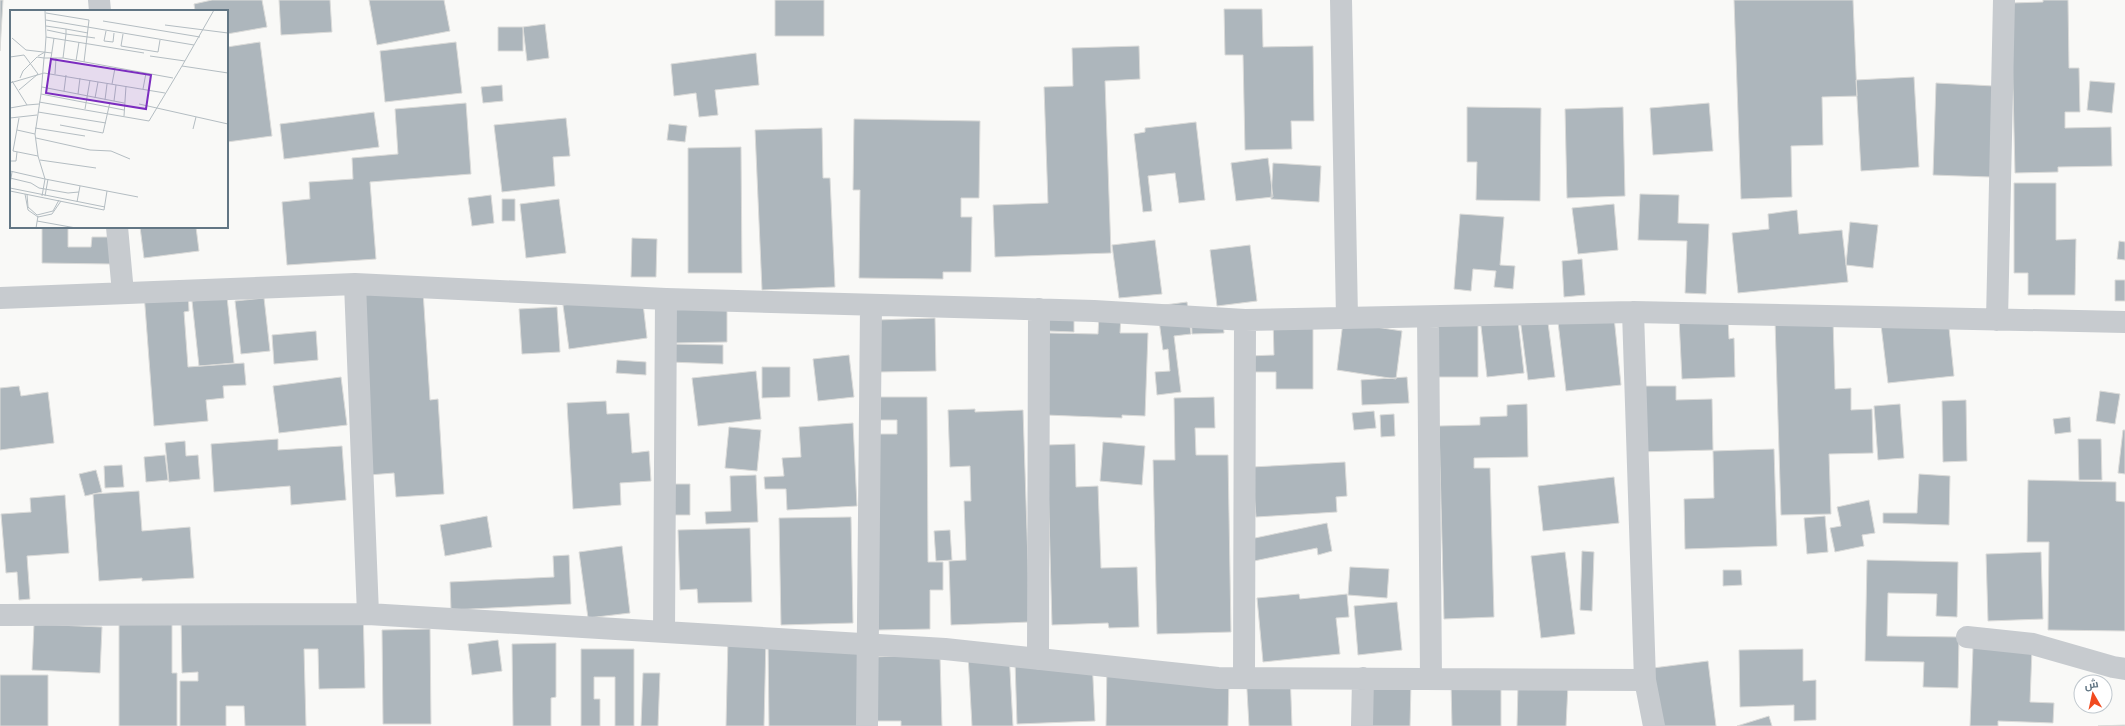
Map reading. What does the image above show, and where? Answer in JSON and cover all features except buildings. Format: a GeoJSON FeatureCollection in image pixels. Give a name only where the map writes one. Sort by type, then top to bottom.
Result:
{"type":"FeatureCollection","features":[{"type":"Feature","properties":{"kind":"street"},"geometry":{"type":"LineString","coordinates":[[99,0],[100,10]]}},
{"type":"Feature","properties":{"kind":"street"},"geometry":{"type":"LineString","coordinates":[[1341,0],[1347,318]]}},
{"type":"Feature","properties":{"kind":"street"},"geometry":{"type":"LineString","coordinates":[[1997,320],[2004,0]]}},
{"type":"Feature","properties":{"kind":"street"},"geometry":{"type":"LineString","coordinates":[[117,228],[123,293]]}},
{"type":"Feature","properties":{"kind":"street"},"geometry":{"type":"LineString","coordinates":[[0,298],[355,284],[666,299],[1039,309],[1245,320],[1633,312],[2125,322]]}},
{"type":"Feature","properties":{"kind":"street"},"geometry":{"type":"LineString","coordinates":[[355,284],[368,614]]}},
{"type":"Feature","properties":{"kind":"street"},"geometry":{"type":"LineString","coordinates":[[664,632],[666,299]]}},
{"type":"Feature","properties":{"kind":"street"},"geometry":{"type":"LineString","coordinates":[[867,726],[871,305]]}},
{"type":"Feature","properties":{"kind":"street"},"geometry":{"type":"LineString","coordinates":[[1038,659],[1039,309]]}},
{"type":"Feature","properties":{"kind":"street"},"geometry":{"type":"LineString","coordinates":[[1633,312],[1644,680],[1654,726]]}},
{"type":"Feature","properties":{"kind":"street"},"geometry":{"type":"LineString","coordinates":[[1428,317],[1432,679]]}},
{"type":"Feature","properties":{"kind":"street"},"geometry":{"type":"LineString","coordinates":[[1244,678],[1245,320]]}},
{"type":"Feature","properties":{"kind":"street"},"geometry":{"type":"LineString","coordinates":[[0,615],[368,614],[945,649],[1218,678],[1644,680]]}},
{"type":"Feature","properties":{"kind":"street"},"geometry":{"type":"LineString","coordinates":[[1967,637],[2033,644],[2113,667],[2125,669]]}},
{"type":"Feature","properties":{"kind":"street"},"geometry":{"type":"LineString","coordinates":[[1362,726],[1363,678]]}}]}
